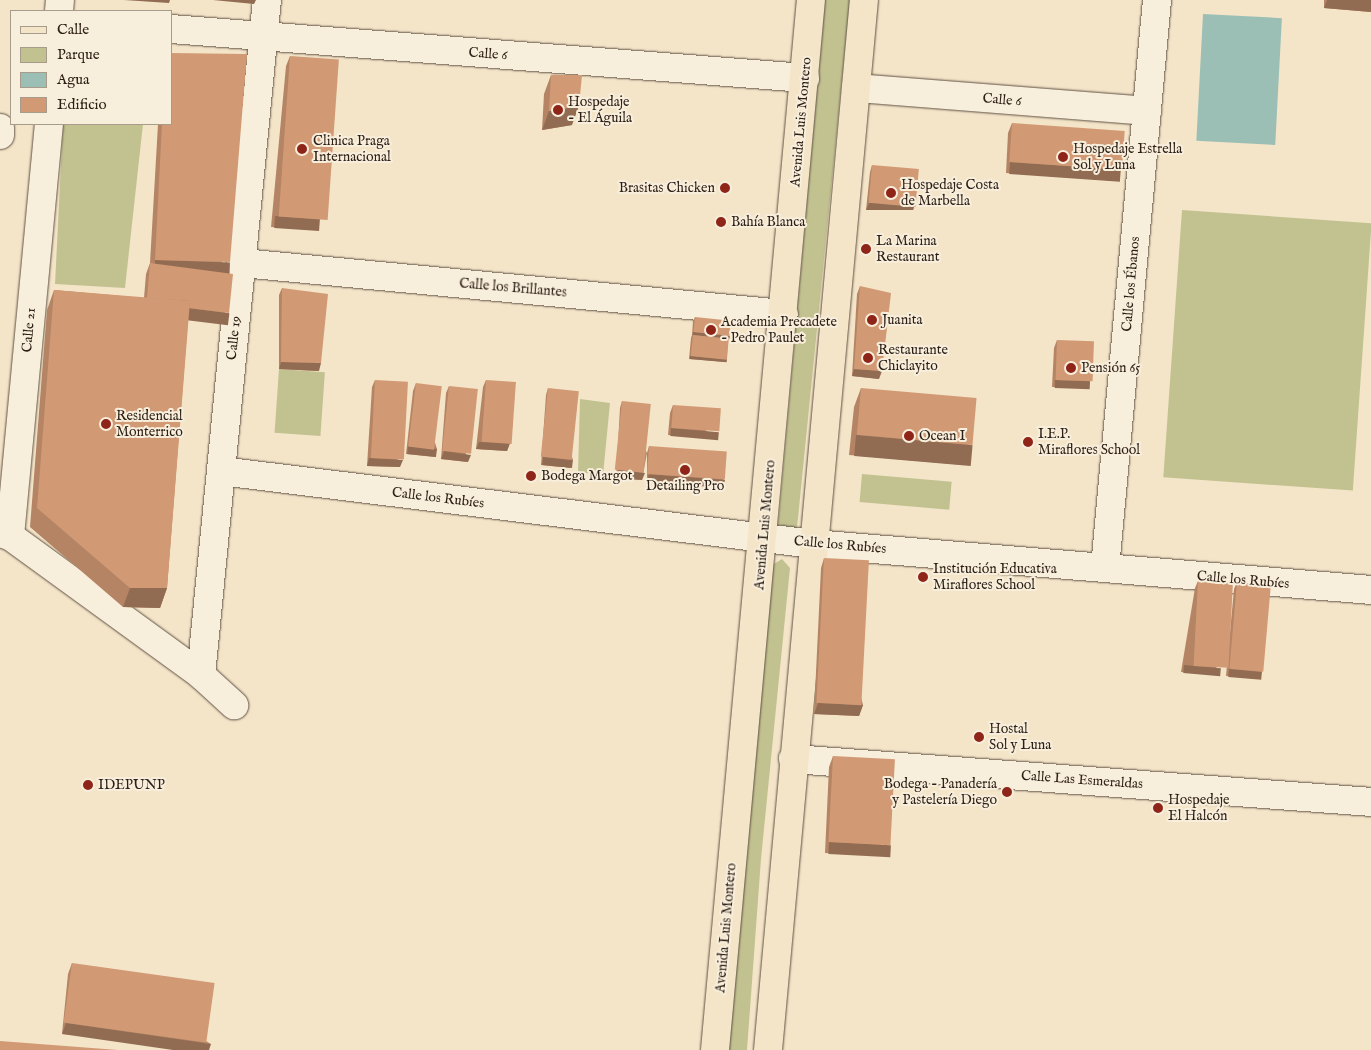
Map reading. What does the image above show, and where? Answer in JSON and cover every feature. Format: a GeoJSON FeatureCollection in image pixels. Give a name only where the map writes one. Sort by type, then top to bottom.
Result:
{"type":"FeatureCollection","features":[{"type":"Feature","properties":{"kind":"main road","name":"Avenida Luis Montero"},"geometry":{"type":"LineString","coordinates":[[715,1050],[764,538],[811,0]]}},
{"type":"Feature","properties":{"kind":"main road"},"geometry":{"type":"LineString","coordinates":[[768,1050],[793,759],[864,0]]}},
{"type":"Feature","properties":{"kind":"street","name":"Calle 19"},"geometry":{"type":"LineString","coordinates":[[200,675],[267,0]]}},
{"type":"Feature","properties":{"kind":"street","name":"Calle los Ébanos"},"geometry":{"type":"LineString","coordinates":[[1105,568],[1157,0]]}},
{"type":"Feature","properties":{"kind":"street","name":"Calle 6"},"geometry":{"type":"LineString","coordinates":[[172,29],[805,78]]}},
{"type":"Feature","properties":{"kind":"street","name":"Calle 6"},"geometry":{"type":"LineString","coordinates":[[856,88],[1147,112]]}},
{"type":"Feature","properties":{"kind":"street","name":"Calle 21"},"geometry":{"type":"LineString","coordinates":[[5,534],[49,125]]}},
{"type":"Feature","properties":{"kind":"street"},"geometry":{"type":"LineString","coordinates":[[0,128],[0,135]]}},
{"type":"Feature","properties":{"kind":"street","name":"Calle los Brillantes"},"geometry":{"type":"LineString","coordinates":[[242,263],[784,314]]}},
{"type":"Feature","properties":{"kind":"street","name":"Calle los Rubíes"},"geometry":{"type":"LineString","coordinates":[[221,472],[813,544],[1371,590]]}},
{"type":"Feature","properties":{"kind":"street"},"geometry":{"type":"LineString","coordinates":[[5,534],[200,675],[234,705]]}},
{"type":"Feature","properties":{"kind":"street","name":"Calle Las Esmeraldas"},"geometry":{"type":"LineString","coordinates":[[793,759],[1371,802]]}},
{"type":"Feature","properties":{"kind":"green space"},"geometry":{"type":"Polygon","coordinates":[[[825,0],[850,0],[797,528],[778,525],[825,0]]]}},
{"type":"Feature","properties":{"kind":"green space"},"geometry":{"type":"Polygon","coordinates":[[[63,125],[143,125],[125,288],[55,284],[63,125]]]}},
{"type":"Feature","properties":{"kind":"green space"},"geometry":{"type":"Polygon","coordinates":[[[1182,210],[1371,223],[1353,491],[1163,477],[1182,210]]]}},
{"type":"Feature","properties":{"kind":"green space"},"geometry":{"type":"Polygon","coordinates":[[[279,369],[325,372],[320,436],[275,433],[279,369]]]}},
{"type":"Feature","properties":{"kind":"green space"},"geometry":{"type":"Polygon","coordinates":[[[580,399],[610,403],[603,475],[578,472],[580,399]]]}},
{"type":"Feature","properties":{"kind":"green space"},"geometry":{"type":"Polygon","coordinates":[[[862,474],[952,482],[949,510],[860,502],[862,474]]]}},
{"type":"Feature","properties":{"kind":"green space"},"geometry":{"type":"Polygon","coordinates":[[[782,559],[790,568],[761,859],[747,1050],[724,1050],[769,567],[782,559]]]}},
{"type":"Feature","properties":{"kind":"water"},"geometry":{"type":"Polygon","coordinates":[[[1203,14],[1282,18],[1275,145],[1196,141],[1203,14]]]}},
{"type":"Feature","properties":{"kind":"building"},"geometry":{"type":"Polygon","coordinates":[[[172,53],[247,54],[230,262],[155,260],[162,125],[172,125],[172,53]]]}},
{"type":"Feature","properties":{"kind":"building","name":"Clinica Praga Internacional"},"geometry":{"type":"Polygon","coordinates":[[[290,56],[339,59],[328,220],[279,217],[290,56]]]}},
{"type":"Feature","properties":{"kind":"building"},"geometry":{"type":"Polygon","coordinates":[[[551,75],[582,75],[579,106],[549,111],[551,75]]]}},
{"type":"Feature","properties":{"kind":"building","name":"Hospedaje Estrella Sol y Luna"},"geometry":{"type":"Polygon","coordinates":[[[1012,123],[1125,131],[1122,170],[1009,162],[1012,123]]]}},
{"type":"Feature","properties":{"kind":"building","name":"Hospedaje Costa de Marbella"},"geometry":{"type":"Polygon","coordinates":[[[872,165],[919,169],[916,207],[869,203],[872,165]]]}},
{"type":"Feature","properties":{"kind":"building"},"geometry":{"type":"Polygon","coordinates":[[[150,263],[233,274],[229,313],[189,308],[190,301],[147,298],[150,263]]]}},
{"type":"Feature","properties":{"kind":"building"},"geometry":{"type":"Polygon","coordinates":[[[860,286],[891,293],[882,371],[854,369],[860,286]]]}},
{"type":"Feature","properties":{"kind":"building"},"geometry":{"type":"Polygon","coordinates":[[[282,288],[328,294],[321,363],[281,362],[282,288]]]}},
{"type":"Feature","properties":{"kind":"building","name":"Residencial Monterrico"},"geometry":{"type":"Polygon","coordinates":[[[54,290],[190,301],[167,588],[130,588],[37,508],[54,290]]]}},
{"type":"Feature","properties":{"kind":"building","name":"Academia Precadete - Pedro Paulet"},"geometry":{"type":"Polygon","coordinates":[[[695,317],[731,321],[729,336],[693,332],[695,317]]]}},
{"type":"Feature","properties":{"kind":"building"},"geometry":{"type":"Polygon","coordinates":[[[693,335],[729,339],[727,360],[691,356],[693,335]]]}},
{"type":"Feature","properties":{"kind":"building","name":"Pensión 65"},"geometry":{"type":"Polygon","coordinates":[[[1057,340],[1094,341],[1093,381],[1056,380],[1057,340]]]}},
{"type":"Feature","properties":{"kind":"building"},"geometry":{"type":"Polygon","coordinates":[[[375,380],[408,382],[404,460],[371,458],[375,380]]]}},
{"type":"Feature","properties":{"kind":"building"},"geometry":{"type":"Polygon","coordinates":[[[486,380],[516,382],[512,444],[482,442],[486,380]]]}},
{"type":"Feature","properties":{"kind":"building"},"geometry":{"type":"Polygon","coordinates":[[[416,383],[442,386],[434,450],[408,447],[416,383]]]}},
{"type":"Feature","properties":{"kind":"building"},"geometry":{"type":"Polygon","coordinates":[[[449,386],[478,389],[471,454],[442,451],[449,386]]]}},
{"type":"Feature","properties":{"kind":"building"},"geometry":{"type":"Polygon","coordinates":[[[548,388],[579,391],[572,460],[541,457],[548,388]]]}},
{"type":"Feature","properties":{"kind":"building"},"geometry":{"type":"Polygon","coordinates":[[[861,388],[977,398],[972,445],[857,435],[861,388]]]}},
{"type":"Feature","properties":{"kind":"building"},"geometry":{"type":"Polygon","coordinates":[[[622,401],[651,404],[644,473],[615,470],[622,401]]]}},
{"type":"Feature","properties":{"kind":"building"},"geometry":{"type":"Polygon","coordinates":[[[673,405],[721,408],[719,431],[671,428],[673,405]]]}},
{"type":"Feature","properties":{"kind":"building","name":"Detailing Pro"},"geometry":{"type":"Polygon","coordinates":[[[649,446],[727,451],[725,479],[647,474],[649,446]]]}},
{"type":"Feature","properties":{"kind":"building"},"geometry":{"type":"Polygon","coordinates":[[[824,558],[869,560],[861,705],[816,703],[824,558]]]}},
{"type":"Feature","properties":{"kind":"building"},"geometry":{"type":"Polygon","coordinates":[[[1198,581],[1233,583],[1229,668],[1194,666],[1198,581]]]}},
{"type":"Feature","properties":{"kind":"building"},"geometry":{"type":"Polygon","coordinates":[[[1237,582],[1271,585],[1263,672],[1229,669],[1237,582]]]}},
{"type":"Feature","properties":{"kind":"building"},"geometry":{"type":"Polygon","coordinates":[[[833,756],[895,759],[890,845],[828,842],[833,756]]]}},
{"type":"Feature","properties":{"kind":"building"},"geometry":{"type":"Polygon","coordinates":[[[72,963],[215,983],[206,1042],[64,1022],[72,963]]]}},
{"type":"Feature","properties":{"kind":"building"},"geometry":{"type":"Polygon","coordinates":[[[0,1041],[118,1050],[0,1050],[0,1041]]]}},
{"type":"Feature","properties":{"kind":"place","name":"Hospedaje - El Águila"},"geometry":{"type":"Point","coordinates":[558,110]}},
{"type":"Feature","properties":{"kind":"place","name":"Clinica Praga Internacional"},"geometry":{"type":"Point","coordinates":[302,149]}},
{"type":"Feature","properties":{"kind":"place","name":"Hospedaje Estrella Sol y Luna"},"geometry":{"type":"Point","coordinates":[1063,157]}},
{"type":"Feature","properties":{"kind":"place","name":"Brasitas Chicken"},"geometry":{"type":"Point","coordinates":[725,188]}},
{"type":"Feature","properties":{"kind":"place","name":"Hospedaje Costa de Marbella"},"geometry":{"type":"Point","coordinates":[891,193]}},
{"type":"Feature","properties":{"kind":"place","name":"Bahía Blanca"},"geometry":{"type":"Point","coordinates":[721,222]}},
{"type":"Feature","properties":{"kind":"place","name":"La Marina Restaurant"},"geometry":{"type":"Point","coordinates":[866,249]}},
{"type":"Feature","properties":{"kind":"place","name":"Juanita"},"geometry":{"type":"Point","coordinates":[872,320]}},
{"type":"Feature","properties":{"kind":"place","name":"Academia Precadete - Pedro Paulet"},"geometry":{"type":"Point","coordinates":[711,330]}},
{"type":"Feature","properties":{"kind":"place","name":"Restaurante Chiclayito"},"geometry":{"type":"Point","coordinates":[868,358]}},
{"type":"Feature","properties":{"kind":"place","name":"Pensión 65"},"geometry":{"type":"Point","coordinates":[1071,368]}},
{"type":"Feature","properties":{"kind":"place","name":"Residencial Monterrico"},"geometry":{"type":"Point","coordinates":[106,424]}},
{"type":"Feature","properties":{"kind":"place","name":"Ocean I"},"geometry":{"type":"Point","coordinates":[909,436]}},
{"type":"Feature","properties":{"kind":"place","name":"I.E.P. Miraflores School"},"geometry":{"type":"Point","coordinates":[1028,442]}},
{"type":"Feature","properties":{"kind":"place","name":"Detailing Pro"},"geometry":{"type":"Point","coordinates":[685,470]}},
{"type":"Feature","properties":{"kind":"place","name":"Bodega Margot"},"geometry":{"type":"Point","coordinates":[531,476]}},
{"type":"Feature","properties":{"kind":"place","name":"Institución Educativa Miraflores School"},"geometry":{"type":"Point","coordinates":[923,577]}},
{"type":"Feature","properties":{"kind":"place","name":"Hostal Sol y Luna"},"geometry":{"type":"Point","coordinates":[979,737]}},
{"type":"Feature","properties":{"kind":"place","name":"IDEPUNP"},"geometry":{"type":"Point","coordinates":[88,785]}},
{"type":"Feature","properties":{"kind":"place","name":"Bodega - Panadería y Pastelería Diego"},"geometry":{"type":"Point","coordinates":[1007,792]}},
{"type":"Feature","properties":{"kind":"place","name":"Hospedaje El Halcón"},"geometry":{"type":"Point","coordinates":[1158,808]}}]}
